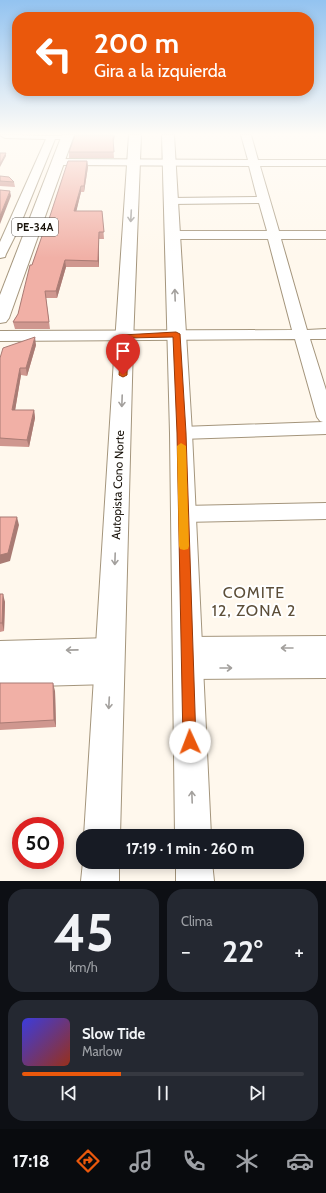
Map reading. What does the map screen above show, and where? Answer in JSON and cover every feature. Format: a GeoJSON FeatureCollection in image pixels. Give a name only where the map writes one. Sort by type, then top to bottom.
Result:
{"type":"FeatureCollection","features":[{"type":"Feature","properties":{"kind":"main road","name":"PE-34A"},"geometry":{"type":"LineString","coordinates":[[0,318],[52,176]]}},
{"type":"Feature","properties":{"kind":"main road","name":"Autopista Cono Norte"},"geometry":{"type":"LineString","coordinates":[[102,829],[111,661],[124,340],[133,176]]}},
{"type":"Feature","properties":{"kind":"main road"},"geometry":{"type":"LineString","coordinates":[[168,176],[171,201],[181,433],[193,829]]}},
{"type":"Feature","properties":{"kind":"main road"},"geometry":{"type":"LineString","coordinates":[[100,881],[101,869]]}},
{"type":"Feature","properties":{"kind":"main road"},"geometry":{"type":"LineString","coordinates":[[194,869],[195,881]]}},
{"type":"Feature","properties":{"kind":"street"},"geometry":{"type":"LineString","coordinates":[[0,254],[6,230],[34,176]]}},
{"type":"Feature","properties":{"kind":"street"},"geometry":{"type":"LineString","coordinates":[[257,176],[272,233],[326,416]]}},
{"type":"Feature","properties":{"kind":"street"},"geometry":{"type":"LineString","coordinates":[[15,192],[27,192]]}},
{"type":"Feature","properties":{"kind":"street"},"geometry":{"type":"LineString","coordinates":[[171,201],[264,200]]}},
{"type":"Feature","properties":{"kind":"street"},"geometry":{"type":"LineString","coordinates":[[6,230],[33,231]]}},
{"type":"Feature","properties":{"kind":"street"},"geometry":{"type":"LineString","coordinates":[[272,233],[326,230]]}},
{"type":"Feature","properties":{"kind":"street"},"geometry":{"type":"LineString","coordinates":[[172,233],[272,233],[326,235]]}},
{"type":"Feature","properties":{"kind":"street"},"geometry":{"type":"LineString","coordinates":[[0,343],[176,338],[302,337],[326,334]]}},
{"type":"Feature","properties":{"kind":"street"},"geometry":{"type":"LineString","coordinates":[[0,336],[124,340]]}},
{"type":"Feature","properties":{"kind":"street"},"geometry":{"type":"LineString","coordinates":[[302,337],[326,341]]}},
{"type":"Feature","properties":{"kind":"street"},"geometry":{"type":"LineString","coordinates":[[181,433],[326,428]]}},
{"type":"Feature","properties":{"kind":"street"},"geometry":{"type":"LineString","coordinates":[[183,514],[326,511]]}},
{"type":"Feature","properties":{"kind":"street"},"geometry":{"type":"LineString","coordinates":[[187,658],[326,647]]}},
{"type":"Feature","properties":{"kind":"street"},"geometry":{"type":"LineString","coordinates":[[0,652],[111,661]]}},
{"type":"Feature","properties":{"kind":"street"},"geometry":{"type":"LineString","coordinates":[[187,658],[326,667]]}},
{"type":"Feature","properties":{"kind":"street"},"geometry":{"type":"LineString","coordinates":[[0,675],[111,661]]}},
{"type":"Feature","properties":{"kind":"building"},"geometry":{"type":"Polygon","coordinates":[[[1,176],[9,177],[14,182],[0,181],[1,176]]]}},
{"type":"Feature","properties":{"kind":"building"},"geometry":{"type":"Polygon","coordinates":[[[63,176],[85,176],[84,186],[81,186],[74,211],[102,211],[104,232],[99,232],[98,261],[65,260],[56,291],[45,291],[49,322],[13,322],[18,314],[30,265],[32,265],[47,219],[49,219],[63,176]]]}},
{"type":"Feature","properties":{"kind":"building"},"geometry":{"type":"Polygon","coordinates":[[[0,190],[10,191],[0,216],[0,190]]]}},
{"type":"Feature","properties":{"kind":"building"},"geometry":{"type":"Polygon","coordinates":[[[35,337],[26,368],[20,368],[12,410],[34,410],[27,440],[0,438],[0,358],[3,348],[35,337]]]}},
{"type":"Feature","properties":{"kind":"building"},"geometry":{"type":"Polygon","coordinates":[[[0,517],[17,517],[8,553],[0,555],[0,517]]]}},
{"type":"Feature","properties":{"kind":"building"},"geometry":{"type":"Polygon","coordinates":[[[0,594],[3,594],[2,623],[0,623],[0,594]]]}},
{"type":"Feature","properties":{"kind":"building"},"geometry":{"type":"Polygon","coordinates":[[[0,683],[53,683],[54,720],[0,723],[0,683]]]}},
{"type":"Feature","properties":{"kind":"slow traffic"},"geometry":{"type":"LineString","coordinates":[[181,446],[184,546]]}},
{"type":"Feature","properties":{"kind":"district","name":"COMITE 12, ZONA 2"},"geometry":{"type":"Point","coordinates":[254,601]}},
{"type":"Feature","properties":{"kind":"route"},"geometry":{"type":"LineString","coordinates":[[123,375],[125,336],[176,334],[181,433],[190,742]]}}]}
